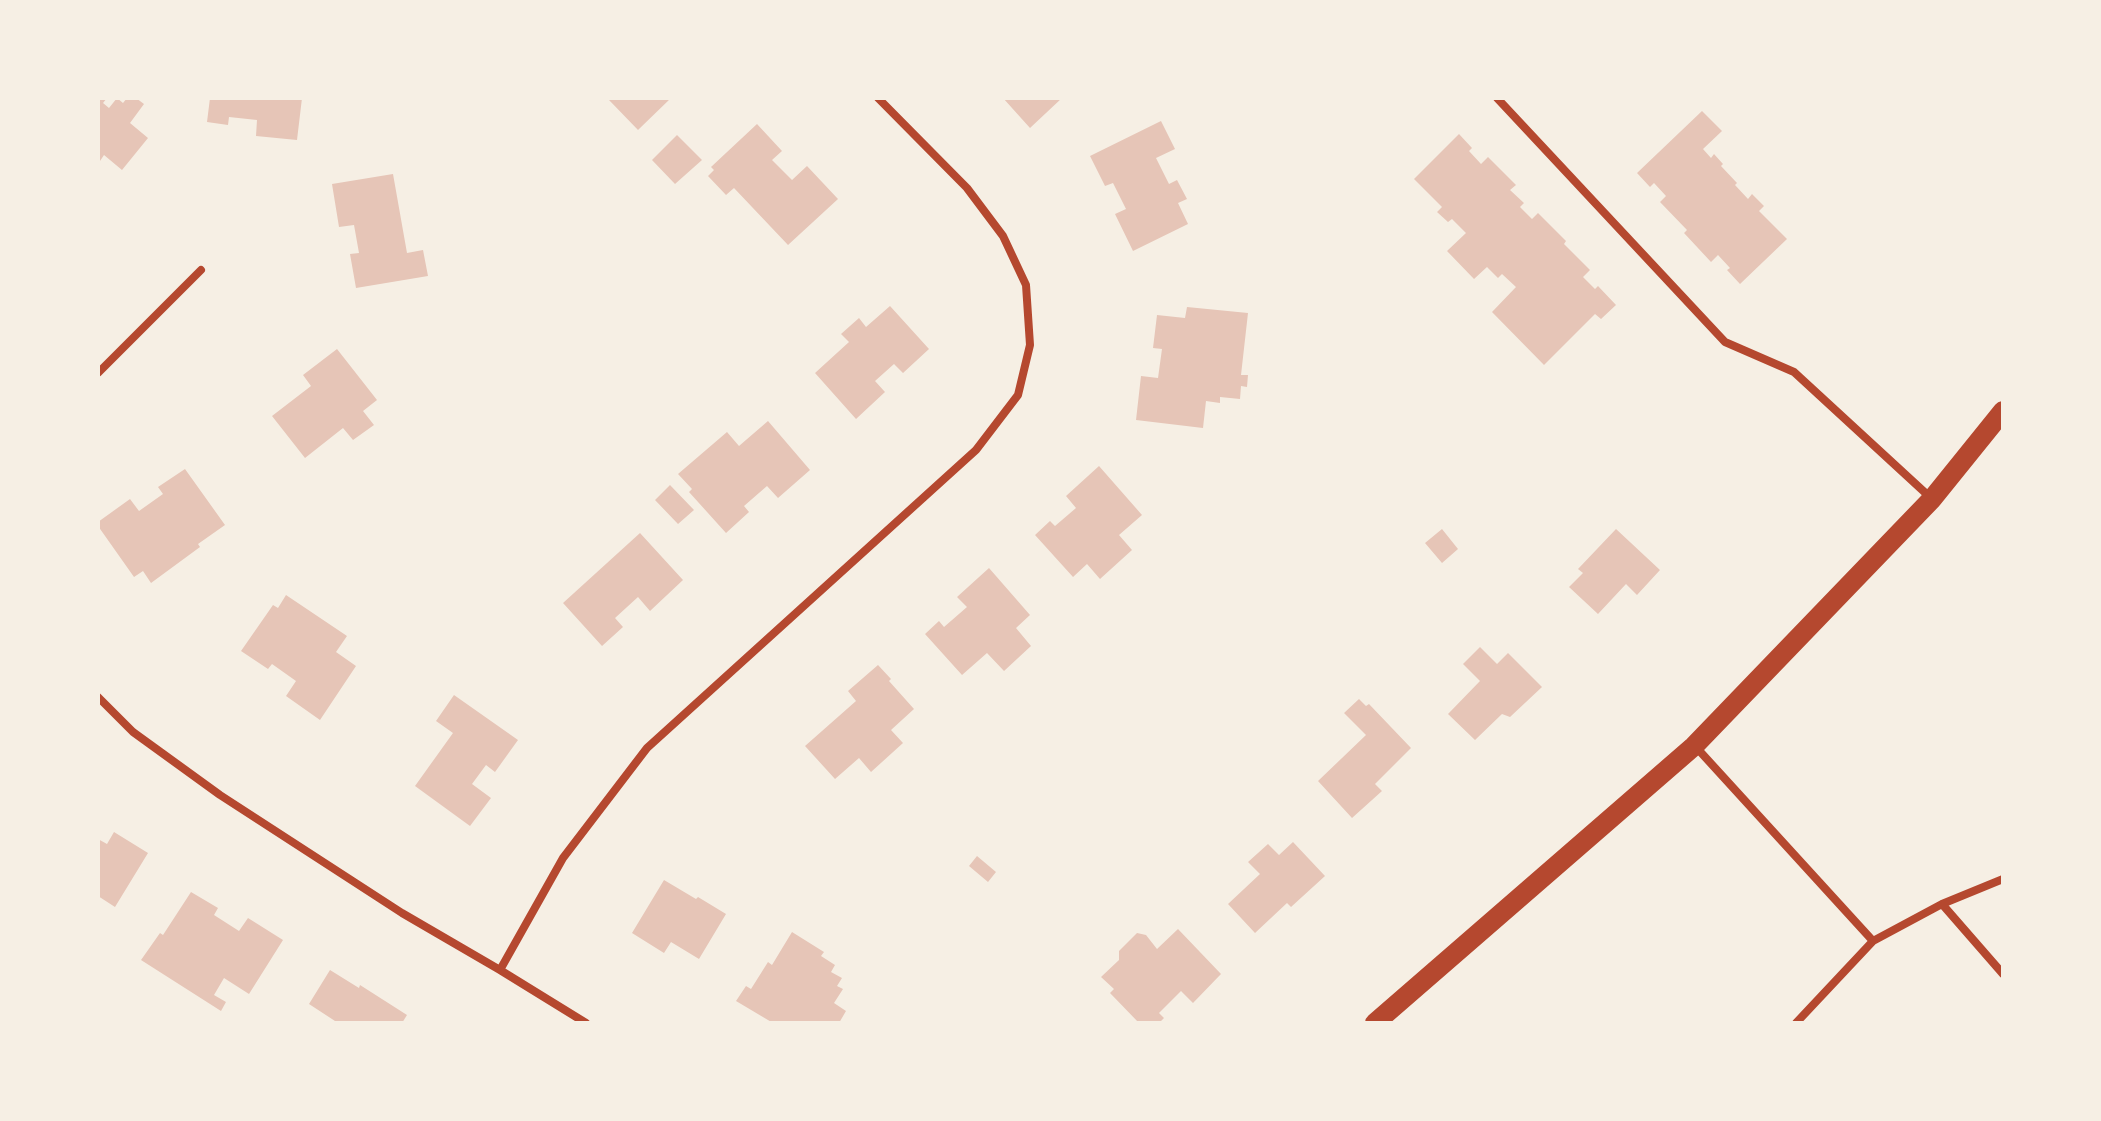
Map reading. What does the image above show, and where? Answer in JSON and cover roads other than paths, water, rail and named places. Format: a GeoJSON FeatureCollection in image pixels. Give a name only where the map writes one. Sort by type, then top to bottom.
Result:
{"type":"FeatureCollection","features":[{"type":"Feature","properties":{"kind":"main road"},"geometry":{"type":"LineString","coordinates":[[1375,1023],[1694,746],[1932,499],[2003,411]]}},
{"type":"Feature","properties":{"kind":"street"},"geometry":{"type":"LineString","coordinates":[[500,970],[563,858],[647,748],[976,450],[1018,395],[1030,345],[1026,285],[1003,236],[967,188],[878,98]]}},
{"type":"Feature","properties":{"kind":"street"},"geometry":{"type":"LineString","coordinates":[[1497,98],[1725,342],[1794,372],[1932,499]]}},
{"type":"Feature","properties":{"kind":"street"},"geometry":{"type":"LineString","coordinates":[[98,373],[201,270]]}},
{"type":"Feature","properties":{"kind":"street"},"geometry":{"type":"LineString","coordinates":[[98,697],[133,732],[220,795],[402,913],[586,1023]]}},
{"type":"Feature","properties":{"kind":"street"},"geometry":{"type":"LineString","coordinates":[[1694,746],[1873,941]]}},
{"type":"Feature","properties":{"kind":"street"},"geometry":{"type":"LineString","coordinates":[[1796,1023],[1873,941],[1942,904],[2003,879]]}},
{"type":"Feature","properties":{"kind":"street"},"geometry":{"type":"LineString","coordinates":[[1942,904],[2003,974]]}}]}
